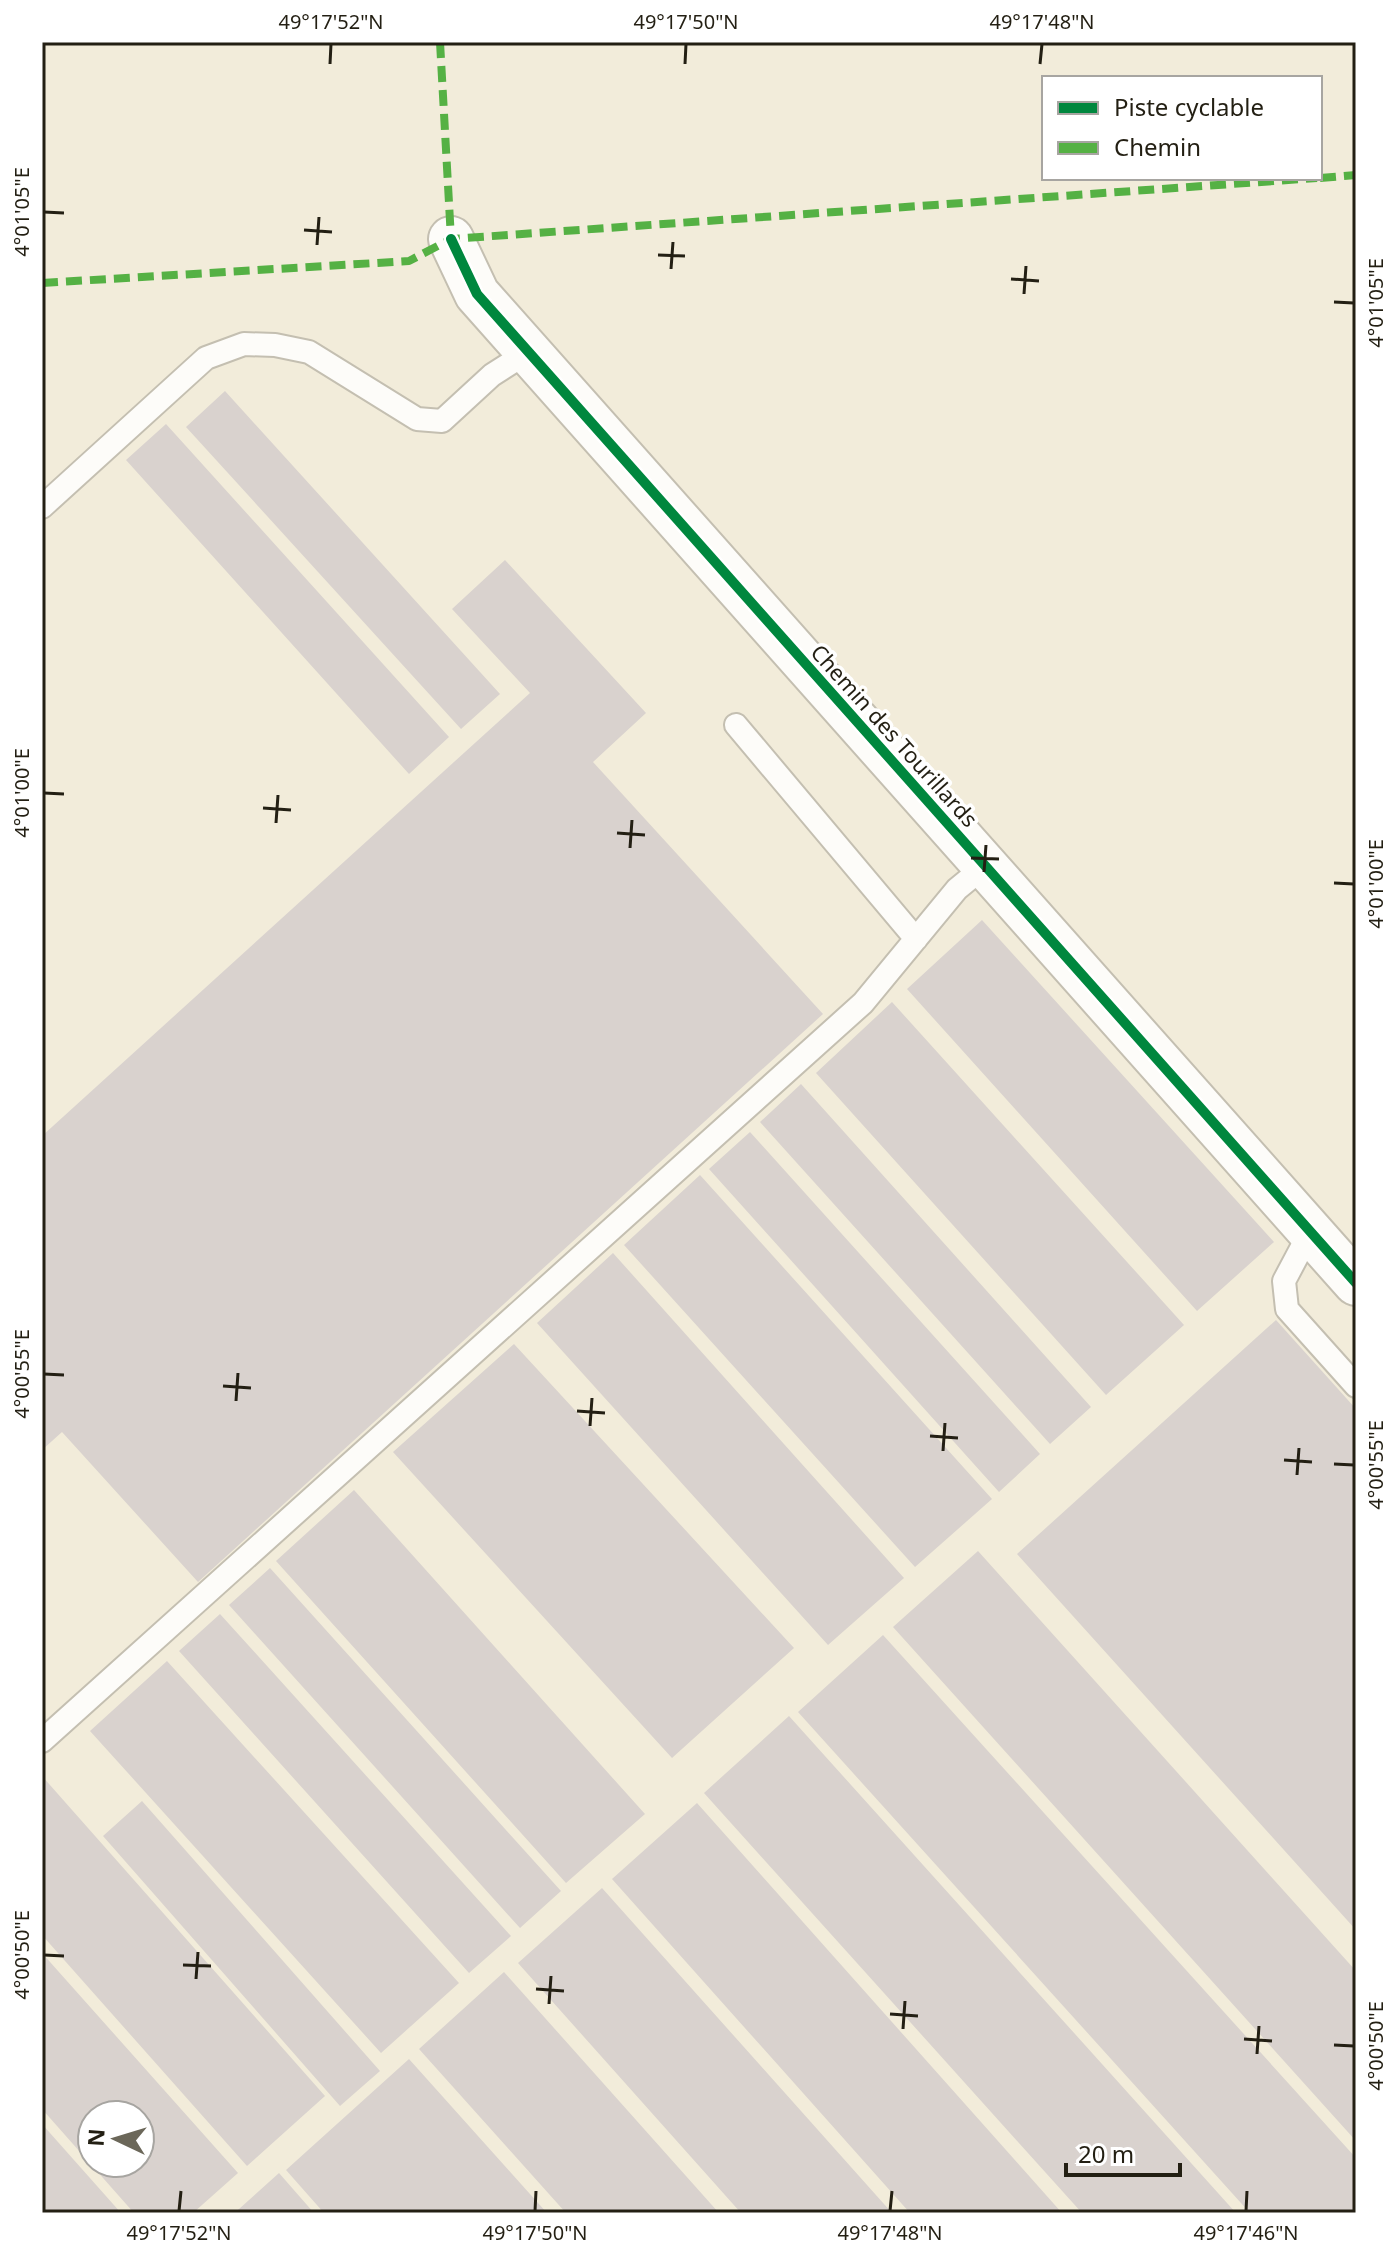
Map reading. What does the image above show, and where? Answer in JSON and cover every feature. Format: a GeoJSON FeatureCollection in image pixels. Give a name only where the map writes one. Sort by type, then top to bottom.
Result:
{"type":"FeatureCollection","features":[{"type":"Feature","properties":{"kind":"street","name":"Chemin des Tourillards"},"geometry":{"type":"LineString","coordinates":[[451,239],[477,294],[1356,1283]]}},
{"type":"Feature","properties":{"kind":"lane"},"geometry":{"type":"LineString","coordinates":[[42,507],[206,358],[244,344],[275,345],[309,352],[417,419],[442,421],[492,375],[528,352]]}},
{"type":"Feature","properties":{"kind":"lane"},"geometry":{"type":"LineString","coordinates":[[736,725],[916,939]]}},
{"type":"Feature","properties":{"kind":"lane"},"geometry":{"type":"LineString","coordinates":[[42,1741],[863,1003],[957,889],[985,866]]}},
{"type":"Feature","properties":{"kind":"lane"},"geometry":{"type":"LineString","coordinates":[[1310,1232],[1284,1281],[1287,1309],[1356,1386]]}},
{"type":"Feature","properties":{"kind":"building"},"geometry":{"type":"Polygon","coordinates":[[[225,391],[500,694],[461,729],[186,427],[225,391]]]}},
{"type":"Feature","properties":{"kind":"building"},"geometry":{"type":"Polygon","coordinates":[[[166,424],[449,737],[409,774],[126,460],[166,424]]]}},
{"type":"Feature","properties":{"kind":"building"},"geometry":{"type":"Polygon","coordinates":[[[505,560],[646,713],[593,762],[823,1014],[198,1582],[62,1432],[42,1450],[42,1136],[530,693],[452,609],[505,560]]]}},
{"type":"Feature","properties":{"kind":"building"},"geometry":{"type":"Polygon","coordinates":[[[982,920],[1274,1242],[1197,1311],[907,989],[982,920]]]}},
{"type":"Feature","properties":{"kind":"building"},"geometry":{"type":"Polygon","coordinates":[[[892,1002],[1184,1325],[1106,1395],[816,1073],[892,1002]]]}},
{"type":"Feature","properties":{"kind":"building"},"geometry":{"type":"Polygon","coordinates":[[[801,1084],[1091,1407],[1050,1444],[760,1122],[801,1084]]]}},
{"type":"Feature","properties":{"kind":"building"},"geometry":{"type":"Polygon","coordinates":[[[750,1132],[1040,1454],[999,1492],[709,1169],[750,1132]]]}},
{"type":"Feature","properties":{"kind":"building"},"geometry":{"type":"Polygon","coordinates":[[[700,1175],[992,1499],[915,1567],[624,1245],[700,1175]]]}},
{"type":"Feature","properties":{"kind":"building"},"geometry":{"type":"Polygon","coordinates":[[[613,1253],[904,1578],[828,1645],[537,1323],[613,1253]]]}},
{"type":"Feature","properties":{"kind":"building"},"geometry":{"type":"Polygon","coordinates":[[[1276,1320],[1356,1409],[1356,1930],[1017,1554],[1276,1320]]]}},
{"type":"Feature","properties":{"kind":"building"},"geometry":{"type":"Polygon","coordinates":[[[514,1344],[794,1648],[672,1758],[393,1452],[514,1344]]]}},
{"type":"Feature","properties":{"kind":"building"},"geometry":{"type":"Polygon","coordinates":[[[354,1490],[645,1814],[566,1883],[276,1561],[354,1490]]]}},
{"type":"Feature","properties":{"kind":"building"},"geometry":{"type":"Polygon","coordinates":[[[978,1551],[1356,1971],[1356,2141],[893,1627],[978,1551]]]}},
{"type":"Feature","properties":{"kind":"building"},"geometry":{"type":"Polygon","coordinates":[[[270,1568],[561,1891],[520,1928],[229,1605],[270,1568]]]}},
{"type":"Feature","properties":{"kind":"building"},"geometry":{"type":"Polygon","coordinates":[[[220,1614],[511,1936],[469,1973],[179,1651],[220,1614]]]}},
{"type":"Feature","properties":{"kind":"building"},"geometry":{"type":"Polygon","coordinates":[[[883,1635],[1356,2158],[1356,2213],[1250,2213],[798,1712],[883,1635]]]}},
{"type":"Feature","properties":{"kind":"building"},"geometry":{"type":"Polygon","coordinates":[[[167,1661],[459,1983],[381,2053],[90,1731],[167,1661]]]}},
{"type":"Feature","properties":{"kind":"building"},"geometry":{"type":"Polygon","coordinates":[[[789,1716],[1236,2213],[1082,2213],[704,1793],[789,1716]]]}},
{"type":"Feature","properties":{"kind":"building"},"geometry":{"type":"Polygon","coordinates":[[[42,1776],[325,2096],[247,2166],[42,1935],[42,1776]]]}},
{"type":"Feature","properties":{"kind":"building"},"geometry":{"type":"Polygon","coordinates":[[[142,1801],[380,2071],[340,2106],[103,1836],[142,1801]]]}},
{"type":"Feature","properties":{"kind":"building"},"geometry":{"type":"Polygon","coordinates":[[[697,1803],[1062,2213],[910,2213],[612,1879],[697,1803]]]}},
{"type":"Feature","properties":{"kind":"building"},"geometry":{"type":"Polygon","coordinates":[[[602,1888],[892,2213],[741,2213],[518,1963],[602,1888]]]}},
{"type":"Feature","properties":{"kind":"building"},"geometry":{"type":"Polygon","coordinates":[[[42,1953],[238,2173],[193,2213],[134,2213],[104,2179],[156,2179],[156,2099],[76,2099],[76,2147],[42,2109],[42,1953]]]}},
{"type":"Feature","properties":{"kind":"building"},"geometry":{"type":"Polygon","coordinates":[[[504,1972],[719,2213],[566,2213],[419,2049],[504,1972]]]}},
{"type":"Feature","properties":{"kind":"building"},"geometry":{"type":"Polygon","coordinates":[[[409,2059],[547,2213],[324,2213],[286,2170],[409,2059]]]}},
{"type":"Feature","properties":{"kind":"building"},"geometry":{"type":"Polygon","coordinates":[[[42,2124],[76,2162],[76,2179],[91,2179],[121,2213],[42,2213],[42,2124]]]}},
{"type":"Feature","properties":{"kind":"building"},"geometry":{"type":"Polygon","coordinates":[[[279,2173],[314,2213],[234,2213],[239,2209],[279,2173]]]}},
{"type":"Feature","properties":{"kind":"marked path"},"geometry":{"type":"LineString","coordinates":[[440,42],[451,239]]}},
{"type":"Feature","properties":{"kind":"marked path"},"geometry":{"type":"LineString","coordinates":[[1322,178],[1356,175]]}},
{"type":"Feature","properties":{"kind":"marked path"},"geometry":{"type":"LineString","coordinates":[[42,283],[409,261],[451,239],[1289,180]]}},
{"type":"Feature","properties":{"kind":"cycle path"},"geometry":{"type":"LineString","coordinates":[[451,239],[477,294],[1356,1283]]}}]}
